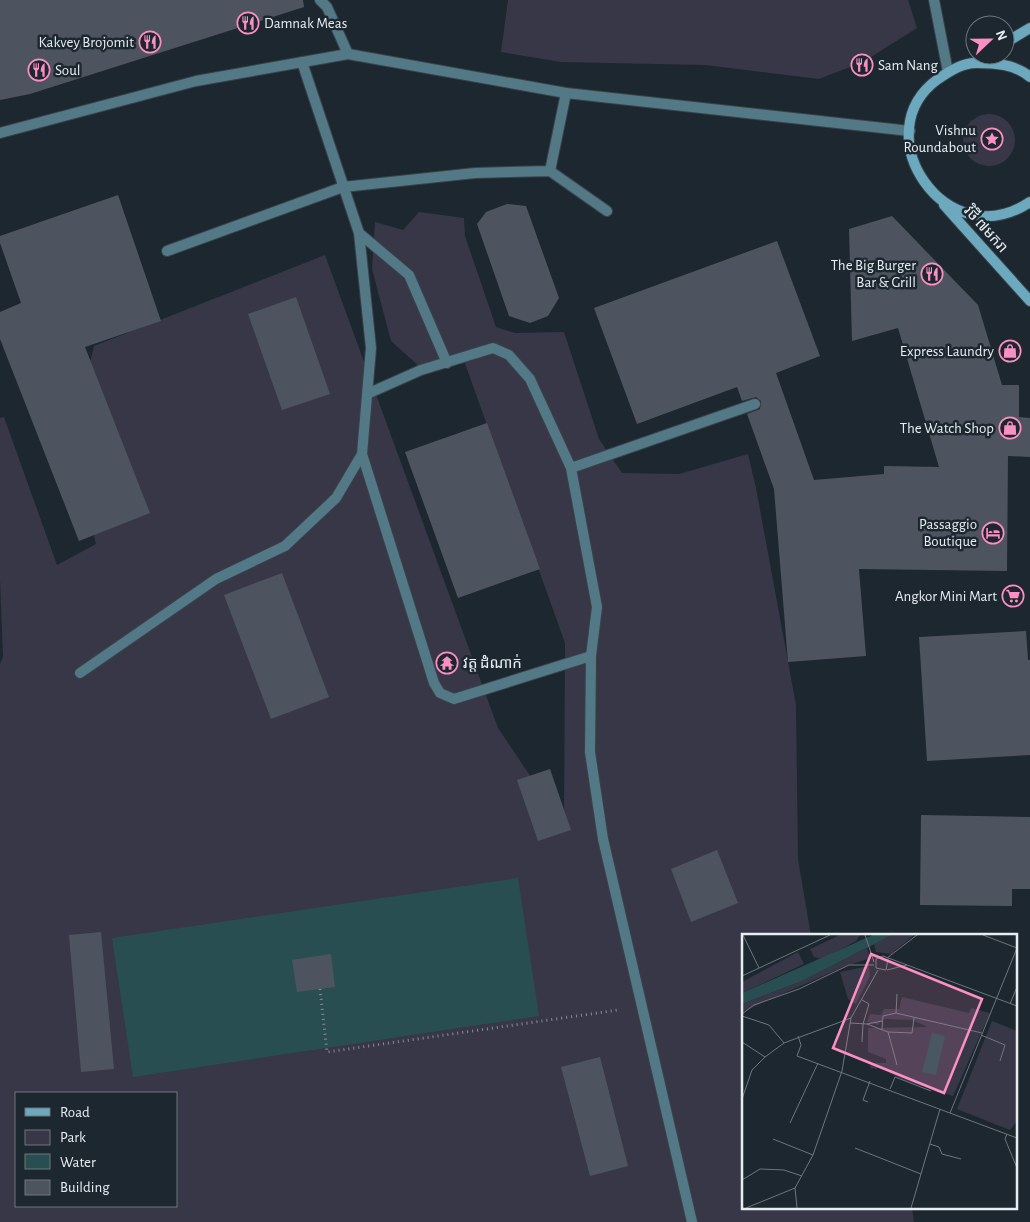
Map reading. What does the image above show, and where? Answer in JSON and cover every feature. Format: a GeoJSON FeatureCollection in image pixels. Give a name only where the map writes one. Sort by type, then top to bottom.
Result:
{"type":"FeatureCollection","features":[{"type":"Feature","properties":{"kind":"main road"},"geometry":{"type":"LineString","coordinates":[[1015,38],[1030,28]]}},
{"type":"Feature","properties":{"kind":"main road","name":"វិថី ៧មករា"},"geometry":{"type":"LineString","coordinates":[[967,65],[948,72],[933,83],[921,97],[913,113],[910,131],[912,157],[922,181],[1030,301]]}},
{"type":"Feature","properties":{"kind":"main road"},"geometry":{"type":"LineString","coordinates":[[1005,65],[1030,77]]}},
{"type":"Feature","properties":{"kind":"main road"},"geometry":{"type":"LineString","coordinates":[[940,200],[963,212],[988,216],[1014,211],[1030,202]]}},
{"type":"Feature","properties":{"kind":"street"},"geometry":{"type":"LineString","coordinates":[[320,0],[327,7],[348,54]]}},
{"type":"Feature","properties":{"kind":"street"},"geometry":{"type":"LineString","coordinates":[[934,0],[948,72]]}},
{"type":"Feature","properties":{"kind":"street"},"geometry":{"type":"LineString","coordinates":[[0,133],[196,81],[348,54],[566,93],[910,131]]}},
{"type":"Feature","properties":{"kind":"street"},"geometry":{"type":"LineString","coordinates":[[302,62],[359,233],[371,348],[362,454],[434,683],[440,693],[454,699],[591,656]]}},
{"type":"Feature","properties":{"kind":"street"},"geometry":{"type":"LineString","coordinates":[[550,171],[566,93]]}},
{"type":"Feature","properties":{"kind":"street"},"geometry":{"type":"LineString","coordinates":[[167,251],[343,187],[475,173],[550,171],[608,211]]}},
{"type":"Feature","properties":{"kind":"street"},"geometry":{"type":"LineString","coordinates":[[359,233],[409,275],[447,362]]}},
{"type":"Feature","properties":{"kind":"street"},"geometry":{"type":"LineString","coordinates":[[367,394],[421,370],[492,348],[509,355],[530,379],[571,468],[597,607],[591,656],[590,752],[604,839],[692,1222]]}},
{"type":"Feature","properties":{"kind":"street"},"geometry":{"type":"LineString","coordinates":[[571,468],[755,404]]}},
{"type":"Feature","properties":{"kind":"street"},"geometry":{"type":"LineString","coordinates":[[80,673],[216,579],[285,546],[336,498],[362,454]]}},
{"type":"Feature","properties":{"kind":"path"},"geometry":{"type":"LineString","coordinates":[[320,989],[328,1052],[642,1007]]}},
{"type":"Feature","properties":{"kind":"green space"},"geometry":{"type":"Polygon","coordinates":[[[508,0],[908,0],[917,28],[863,62],[819,79],[705,65],[561,62],[501,52],[508,0]]]}},
{"type":"Feature","properties":{"kind":"green space"},"geometry":{"type":"Polygon","coordinates":[[[984,114],[994,114],[1003,118],[1011,126],[1015,140],[1011,154],[1003,162],[994,166],[984,166],[975,162],[967,154],[963,145],[963,135],[967,126],[975,118],[984,114]]]}},
{"type":"Feature","properties":{"kind":"green space","name":"វត្ត ដំំណាក់"},"geometry":{"type":"Polygon","coordinates":[[[419,212],[464,218],[465,236],[496,327],[515,333],[564,332],[599,439],[622,473],[679,474],[748,454],[796,705],[798,859],[811,934],[742,934],[742,1210],[912,1210],[914,1222],[0,1222],[0,664],[3,657],[0,579],[0,418],[4,417],[57,565],[96,544],[71,441],[94,346],[325,255],[498,728],[564,826],[565,643],[463,358],[420,367],[391,341],[372,269],[375,222],[403,230],[419,212]]]}},
{"type":"Feature","properties":{"kind":"water"},"geometry":{"type":"Polygon","coordinates":[[[518,878],[539,1016],[133,1077],[112,938],[518,878]]]}},
{"type":"Feature","properties":{"kind":"building"},"geometry":{"type":"Polygon","coordinates":[[[0,0],[303,0],[304,7],[30,94],[0,100],[0,0]]]}},
{"type":"Feature","properties":{"kind":"building"},"geometry":{"type":"Polygon","coordinates":[[[118,195],[161,321],[85,347],[150,513],[79,541],[0,339],[0,312],[21,303],[0,243],[0,236],[118,195]]]}},
{"type":"Feature","properties":{"kind":"building"},"geometry":{"type":"Polygon","coordinates":[[[507,204],[526,206],[559,298],[548,316],[530,323],[509,316],[477,224],[486,212],[507,204]]]}},
{"type":"Feature","properties":{"kind":"building"},"geometry":{"type":"Polygon","coordinates":[[[892,216],[978,305],[1002,385],[1019,385],[1019,417],[1030,418],[1030,457],[1008,456],[1007,571],[859,569],[866,656],[788,662],[774,489],[747,414],[760,409],[761,401],[756,397],[742,401],[737,387],[637,424],[594,308],[777,241],[820,356],[776,373],[814,480],[884,474],[884,466],[939,467],[898,328],[852,341],[849,229],[892,216]]]}},
{"type":"Feature","properties":{"kind":"building"},"geometry":{"type":"Polygon","coordinates":[[[296,297],[330,394],[282,410],[248,314],[296,297]]]}},
{"type":"Feature","properties":{"kind":"building"},"geometry":{"type":"Polygon","coordinates":[[[487,423],[540,569],[458,598],[405,452],[487,423]]]}},
{"type":"Feature","properties":{"kind":"building"},"geometry":{"type":"Polygon","coordinates":[[[282,573],[329,697],[271,719],[224,595],[282,573]]]}},
{"type":"Feature","properties":{"kind":"building"},"geometry":{"type":"Polygon","coordinates":[[[1026,631],[1028,660],[1030,660],[1030,755],[927,761],[919,637],[1026,631]]]}},
{"type":"Feature","properties":{"kind":"building"},"geometry":{"type":"Polygon","coordinates":[[[550,769],[571,830],[538,841],[517,780],[550,769]]]}},
{"type":"Feature","properties":{"kind":"building"},"geometry":{"type":"Polygon","coordinates":[[[921,815],[1030,817],[1030,889],[1012,889],[1012,906],[920,905],[921,815]]]}},
{"type":"Feature","properties":{"kind":"building"},"geometry":{"type":"Polygon","coordinates":[[[717,850],[738,903],[691,922],[671,869],[717,850]]]}},
{"type":"Feature","properties":{"kind":"building"},"geometry":{"type":"Polygon","coordinates":[[[101,932],[114,1069],[81,1072],[69,935],[101,932]]]}},
{"type":"Feature","properties":{"kind":"building"},"geometry":{"type":"Polygon","coordinates":[[[331,954],[335,987],[297,992],[292,960],[331,954]]]}},
{"type":"Feature","properties":{"kind":"building"},"geometry":{"type":"Polygon","coordinates":[[[600,1057],[628,1166],[590,1176],[561,1067],[600,1057]]]}},
{"type":"Feature","properties":{"kind":"place","name":"Damnak Meas"},"geometry":{"type":"Point","coordinates":[248,23]}},
{"type":"Feature","properties":{"kind":"place","name":"Kakvey Brojomit"},"geometry":{"type":"Point","coordinates":[150,42]}},
{"type":"Feature","properties":{"kind":"place","name":"Sam Nang"},"geometry":{"type":"Point","coordinates":[862,65]}},
{"type":"Feature","properties":{"kind":"place","name":"Soul"},"geometry":{"type":"Point","coordinates":[39,70]}},
{"type":"Feature","properties":{"kind":"place","name":"Vishnu Roundabout"},"geometry":{"type":"Point","coordinates":[992,139]}},
{"type":"Feature","properties":{"kind":"place","name":"The Big Burger Bar & Grill"},"geometry":{"type":"Point","coordinates":[932,274]}},
{"type":"Feature","properties":{"kind":"place","name":"Express Laundry"},"geometry":{"type":"Point","coordinates":[1010,351]}},
{"type":"Feature","properties":{"kind":"place","name":"The Watch Shop"},"geometry":{"type":"Point","coordinates":[1010,428]}},
{"type":"Feature","properties":{"kind":"place","name":"Passaggio Boutique"},"geometry":{"type":"Point","coordinates":[993,533]}},
{"type":"Feature","properties":{"kind":"place","name":"Angkor Mini Mart"},"geometry":{"type":"Point","coordinates":[1013,596]}},
{"type":"Feature","properties":{"kind":"place","name":"វត្ត ដំំណាក់"},"geometry":{"type":"Point","coordinates":[447,663]}}]}
